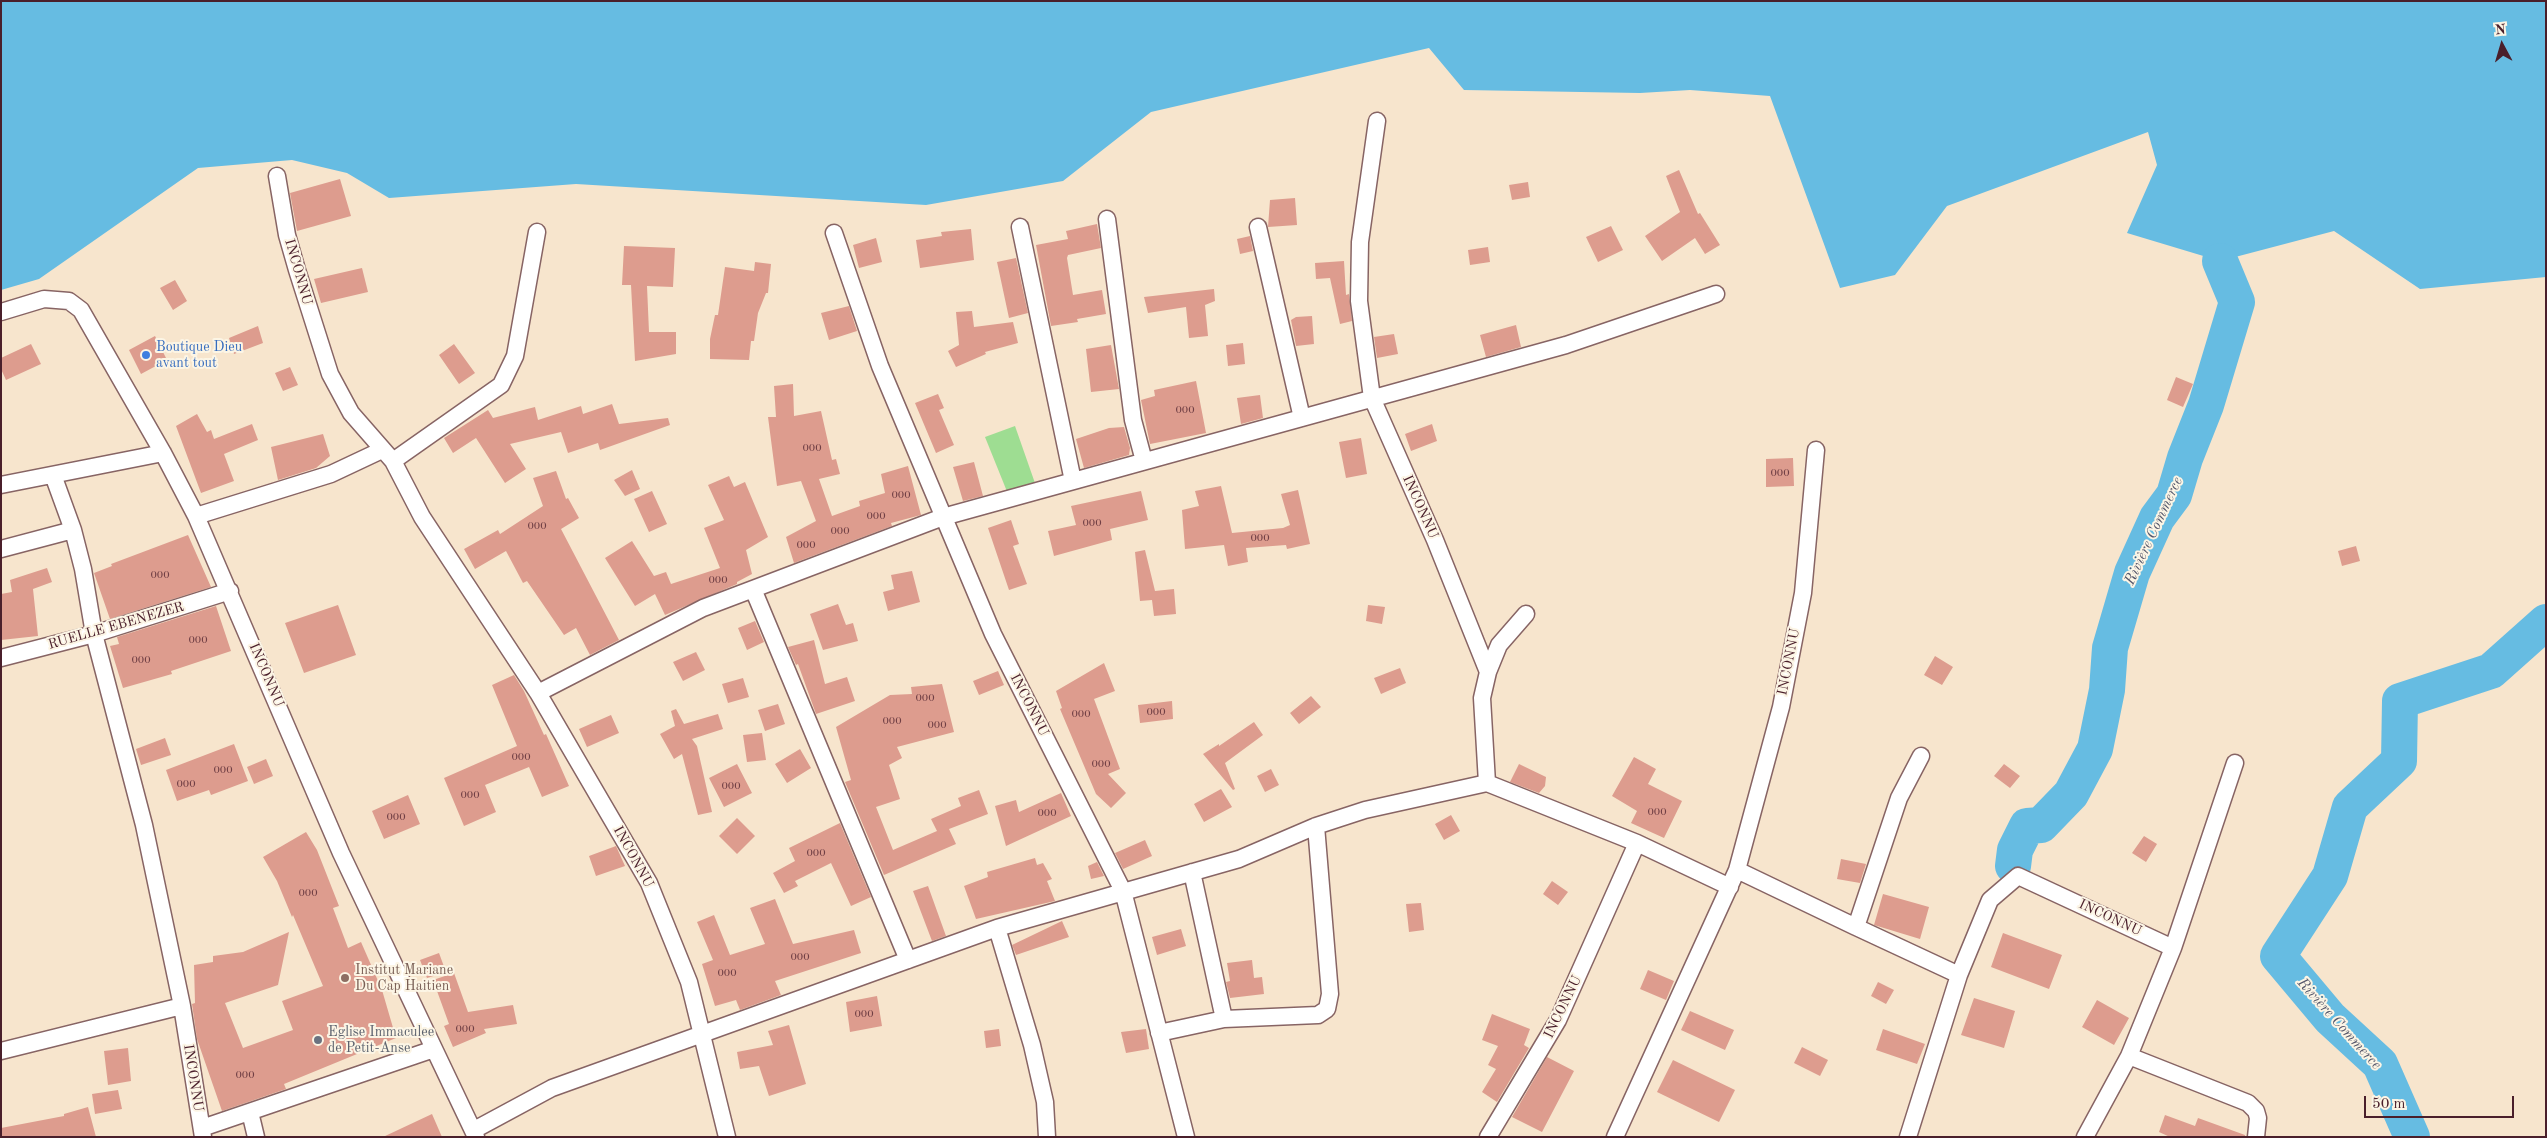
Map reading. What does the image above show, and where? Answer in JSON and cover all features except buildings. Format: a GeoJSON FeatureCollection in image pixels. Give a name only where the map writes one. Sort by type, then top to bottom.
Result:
{"type":"FeatureCollection","features":[{"type":"Feature","properties":{"kind":"street","name":"INCONNU"},"geometry":{"type":"LineString","coordinates":[[1377,121],[1360,242],[1359,301],[1372,398],[1435,540],[1488,672]]}},
{"type":"Feature","properties":{"kind":"street","name":"INCONNU"},"geometry":{"type":"LineString","coordinates":[[277,176],[287,235],[330,374],[351,413],[388,455],[422,517],[538,693],[649,883],[689,982],[727,1137]]}},
{"type":"Feature","properties":{"kind":"street"},"geometry":{"type":"LineString","coordinates":[[1107,219],[1134,420],[1144,461]]}},
{"type":"Feature","properties":{"kind":"street"},"geometry":{"type":"LineString","coordinates":[[1020,227],[1073,481]]}},
{"type":"Feature","properties":{"kind":"street"},"geometry":{"type":"LineString","coordinates":[[1258,227],[1302,418]]}},
{"type":"Feature","properties":{"kind":"street"},"geometry":{"type":"LineString","coordinates":[[196,516],[388,455],[501,385],[516,356],[537,232]]}},
{"type":"Feature","properties":{"kind":"street","name":"INCONNU"},"geometry":{"type":"LineString","coordinates":[[834,233],[880,366],[994,634],[1123,891],[1186,1137]]}},
{"type":"Feature","properties":{"kind":"street"},"geometry":{"type":"LineString","coordinates":[[538,693],[704,608],[943,517],[1566,345],[1716,294]]}},
{"type":"Feature","properties":{"kind":"street","name":"INCONNU"},"geometry":{"type":"LineString","coordinates":[[1,312],[44,299],[69,301],[81,310],[163,453],[196,516],[230,591],[341,853],[475,1133],[552,1088],[997,928],[1238,859],[1316,826],[1365,810],[1487,783]]}},
{"type":"Feature","properties":{"kind":"street","name":"INCONNU"},"geometry":{"type":"LineString","coordinates":[[1616,1137],[1737,870],[1781,707],[1803,593],[1816,450]]}},
{"type":"Feature","properties":{"kind":"street"},"geometry":{"type":"LineString","coordinates":[[1,485],[163,453]]}},
{"type":"Feature","properties":{"kind":"street","name":"INCONNU"},"geometry":{"type":"LineString","coordinates":[[53,475],[73,530],[84,570],[94,634],[144,825],[182,1006],[203,1133],[250,1112],[434,1048]]}},
{"type":"Feature","properties":{"kind":"street"},"geometry":{"type":"LineString","coordinates":[[1,549],[73,530]]}},
{"type":"Feature","properties":{"kind":"street"},"geometry":{"type":"LineString","coordinates":[[753,589],[908,960]]}},
{"type":"Feature","properties":{"kind":"street","name":"RUELLE EBENEZER"},"geometry":{"type":"LineString","coordinates":[[1,658],[94,634],[230,591]]}},
{"type":"Feature","properties":{"kind":"street"},"geometry":{"type":"LineString","coordinates":[[1526,614],[1500,645],[1488,672],[1482,698],[1487,783],[1636,843],[1730,887]]}},
{"type":"Feature","properties":{"kind":"street"},"geometry":{"type":"LineString","coordinates":[[1856,927],[1899,798],[1921,756]]}},
{"type":"Feature","properties":{"kind":"street"},"geometry":{"type":"LineString","coordinates":[[2085,1137],[2129,1056],[2174,948],[2235,763]]}},
{"type":"Feature","properties":{"kind":"street"},"geometry":{"type":"LineString","coordinates":[[1159,1032],[1224,1019],[1318,1015],[1327,1009],[1330,994],[1316,826]]}},
{"type":"Feature","properties":{"kind":"street","name":"INCONNU"},"geometry":{"type":"LineString","coordinates":[[1488,1137],[1558,1020],[1636,843]]}},
{"type":"Feature","properties":{"kind":"street"},"geometry":{"type":"LineString","coordinates":[[1737,870],[1959,975]]}},
{"type":"Feature","properties":{"kind":"street"},"geometry":{"type":"LineString","coordinates":[[1192,872],[1224,1019]]}},
{"type":"Feature","properties":{"kind":"street","name":"INCONNU"},"geometry":{"type":"LineString","coordinates":[[1908,1137],[1959,975],[1990,900],[2018,876],[2174,948]]}},
{"type":"Feature","properties":{"kind":"street"},"geometry":{"type":"LineString","coordinates":[[997,928],[1032,1045],[1045,1102],[1047,1137]]}},
{"type":"Feature","properties":{"kind":"street"},"geometry":{"type":"LineString","coordinates":[[1,1051],[182,1006]]}},
{"type":"Feature","properties":{"kind":"street"},"geometry":{"type":"LineString","coordinates":[[2129,1056],[2248,1103],[2256,1111],[2258,1118],[2256,1137]]}},
{"type":"Feature","properties":{"kind":"street"},"geometry":{"type":"LineString","coordinates":[[250,1112],[256,1137]]}},
{"type":"Feature","properties":{"kind":"green space"},"geometry":{"type":"Polygon","coordinates":[[[1015,426],[1036,486],[1008,494],[985,437],[1015,426]]]}},
{"type":"Feature","properties":{"kind":"water"},"geometry":{"type":"Polygon","coordinates":[[[1,1],[2546,1],[2546,277],[2420,289],[2334,231],[2220,261],[2127,233],[2157,165],[2148,132],[1947,206],[1895,275],[1840,288],[1770,96],[1690,90],[1640,93],[1464,90],[1429,48],[1151,112],[1063,181],[926,205],[576,184],[389,198],[347,173],[292,160],[198,168],[39,279],[1,290],[1,1]]]}},
{"type":"Feature","properties":{"kind":"waterway","name":"Rivière Commerce"},"geometry":{"type":"LineString","coordinates":[[2013,866],[2015,850],[2027,826],[2041,825],[2071,794],[2095,749],[2107,690],[2110,648],[2132,573],[2157,518],[2174,495],[2185,458],[2206,405],[2237,302],[2220,261]]}},
{"type":"Feature","properties":{"kind":"waterway","name":"Rivière Commerce"},"geometry":{"type":"LineString","coordinates":[[2412,1137],[2380,1064],[2330,1018],[2278,956],[2330,876],[2350,807],[2399,761],[2400,701],[2491,671],[2546,622]]}},
{"type":"Feature","properties":{"kind":"place","name":"Boutique Dieu avant tout"},"geometry":{"type":"Point","coordinates":[146,355]}},
{"type":"Feature","properties":{"kind":"place","name":"Institut Mariane Du Cap Haitien"},"geometry":{"type":"Point","coordinates":[345,978]}},
{"type":"Feature","properties":{"kind":"place","name":"Eglise Immaculee de Petit-Anse"},"geometry":{"type":"Point","coordinates":[318,1040]}}]}
